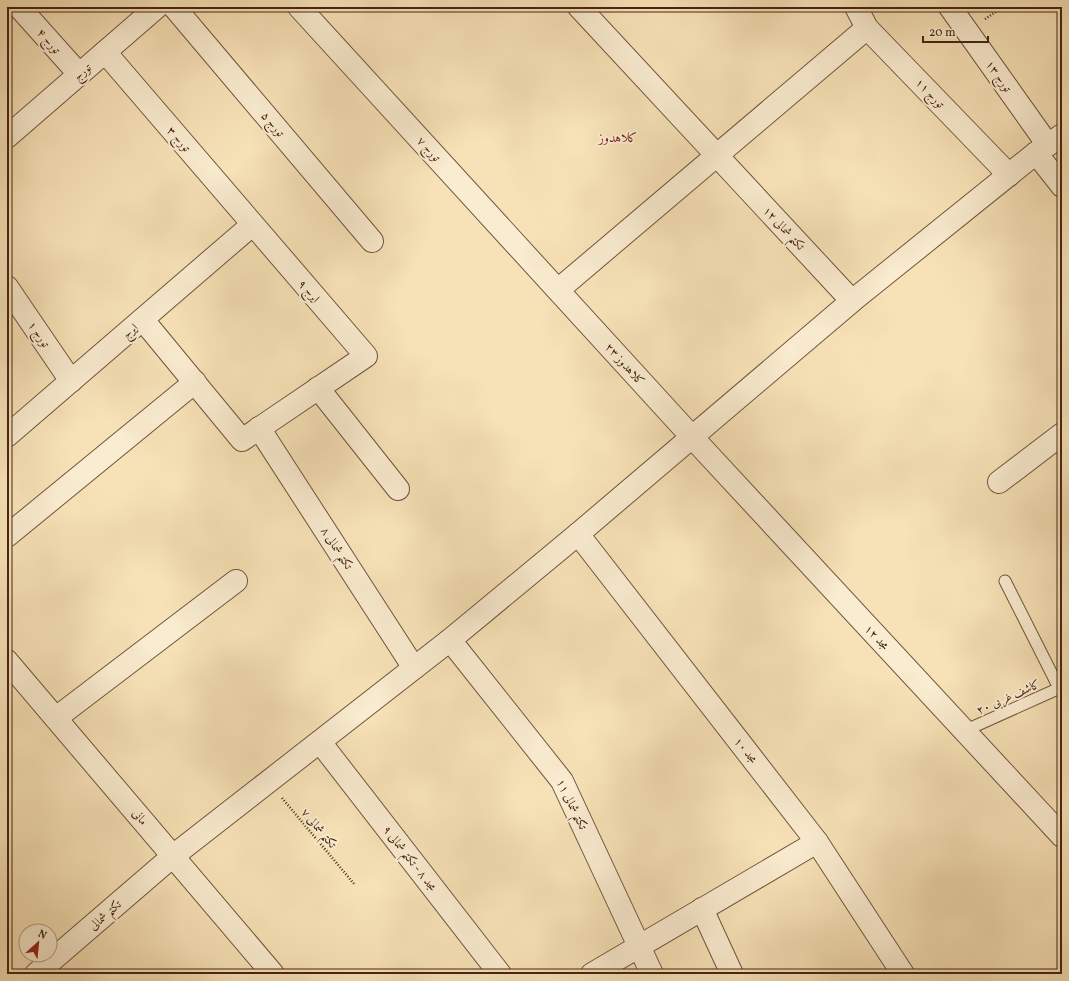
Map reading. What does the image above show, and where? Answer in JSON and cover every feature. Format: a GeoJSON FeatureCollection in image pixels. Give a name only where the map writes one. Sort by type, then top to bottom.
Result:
{"type":"FeatureCollection","features":[{"type":"Feature","properties":{"kind":"street","name":"تورج ۴"},"geometry":{"type":"LineString","coordinates":[[19,7],[79,74]]}},
{"type":"Feature","properties":{"kind":"street","name":"تورج"},"geometry":{"type":"LineString","coordinates":[[7,137],[157,7]]}},
{"type":"Feature","properties":{"kind":"street","name":"تورج ۵"},"geometry":{"type":"LineString","coordinates":[[174,7],[372,241]]}},
{"type":"Feature","properties":{"kind":"street","name":"تورج ۷"},"geometry":{"type":"LineString","coordinates":[[299,7],[558,290]]}},
{"type":"Feature","properties":{"kind":"street","name":"تکتم شمالی ۱۲"},"geometry":{"type":"LineString","coordinates":[[579,7],[852,301]]}},
{"type":"Feature","properties":{"kind":"street","name":"تورج ۱۱"},"geometry":{"type":"LineString","coordinates":[[856,7],[867,28],[1009,175]]}},
{"type":"Feature","properties":{"kind":"street","name":"تورج ۱۳"},"geometry":{"type":"LineString","coordinates":[[950,7],[1049,144],[1062,186]]}},
{"type":"Feature","properties":{"kind":"street"},"geometry":{"type":"LineString","coordinates":[[558,290],[867,28]]}},
{"type":"Feature","properties":{"kind":"street","name":"تورج ۳"},"geometry":{"type":"LineString","coordinates":[[105,52],[252,226]]}},
{"type":"Feature","properties":{"kind":"street","name":"تکتم شمالی"},"geometry":{"type":"LineString","coordinates":[[36,974],[173,856],[450,640],[578,534],[852,301],[1049,144]]}},
{"type":"Feature","properties":{"kind":"street","name":"ایرج"},"geometry":{"type":"LineString","coordinates":[[7,436],[252,226]]}},
{"type":"Feature","properties":{"kind":"street","name":"ایرج ۹"},"geometry":{"type":"LineString","coordinates":[[252,226],[366,356],[318,388]]}},
{"type":"Feature","properties":{"kind":"street","name":"تورج ۱"},"geometry":{"type":"LineString","coordinates":[[7,287],[71,381]]}},
{"type":"Feature","properties":{"kind":"street","name":"کلاهدوز ۲۳"},"geometry":{"type":"LineString","coordinates":[[558,290],[692,437]]}},
{"type":"Feature","properties":{"kind":"street"},"geometry":{"type":"LineString","coordinates":[[143,320],[242,440],[318,388],[398,490]]}},
{"type":"Feature","properties":{"kind":"street"},"geometry":{"type":"LineString","coordinates":[[7,536],[195,382]]}},
{"type":"Feature","properties":{"kind":"street","name":"تکتم شمالی ۸"},"geometry":{"type":"LineString","coordinates":[[259,428],[414,668]]}},
{"type":"Feature","properties":{"kind":"street"},"geometry":{"type":"LineString","coordinates":[[998,482],[1062,434]]}},
{"type":"Feature","properties":{"kind":"street","name":"مجد ۱۲"},"geometry":{"type":"LineString","coordinates":[[692,437],[1062,836]]}},
{"type":"Feature","properties":{"kind":"street","name":"مجد ۱۰"},"geometry":{"type":"LineString","coordinates":[[578,534],[816,842],[903,974]]}},
{"type":"Feature","properties":{"kind":"street"},"geometry":{"type":"LineString","coordinates":[[56,718],[236,581]]}},
{"type":"Feature","properties":{"kind":"street","name":"تکتم شمالی ۱۱"},"geometry":{"type":"LineString","coordinates":[[450,640],[562,781],[652,974]]}},
{"type":"Feature","properties":{"kind":"street","name":"مانی"},"geometry":{"type":"LineString","coordinates":[[7,661],[273,974]]}},
{"type":"Feature","properties":{"kind":"street","name":"مجد ۸ - تکتم شمالی ۹"},"geometry":{"type":"LineString","coordinates":[[320,742],[500,974]]}},
{"type":"Feature","properties":{"kind":"street"},"geometry":{"type":"LineString","coordinates":[[592,974],[816,842]]}},
{"type":"Feature","properties":{"kind":"street"},"geometry":{"type":"LineString","coordinates":[[702,909],[732,974]]}},
{"type":"Feature","properties":{"kind":"lane"},"geometry":{"type":"LineString","coordinates":[[1005,581],[1060,687]]}},
{"type":"Feature","properties":{"kind":"lane","name":"کاشف غربی ۲۰"},"geometry":{"type":"LineString","coordinates":[[964,731],[1060,687]]}},
{"type":"Feature","properties":{"kind":"path","name":"تکتم شمالی ۷"},"geometry":{"type":"LineString","coordinates":[[269,782],[356,885]]}},
{"type":"Feature","properties":{"kind":"district","name":"کلاهدوز"},"geometry":{"type":"Point","coordinates":[618,137]}}]}
